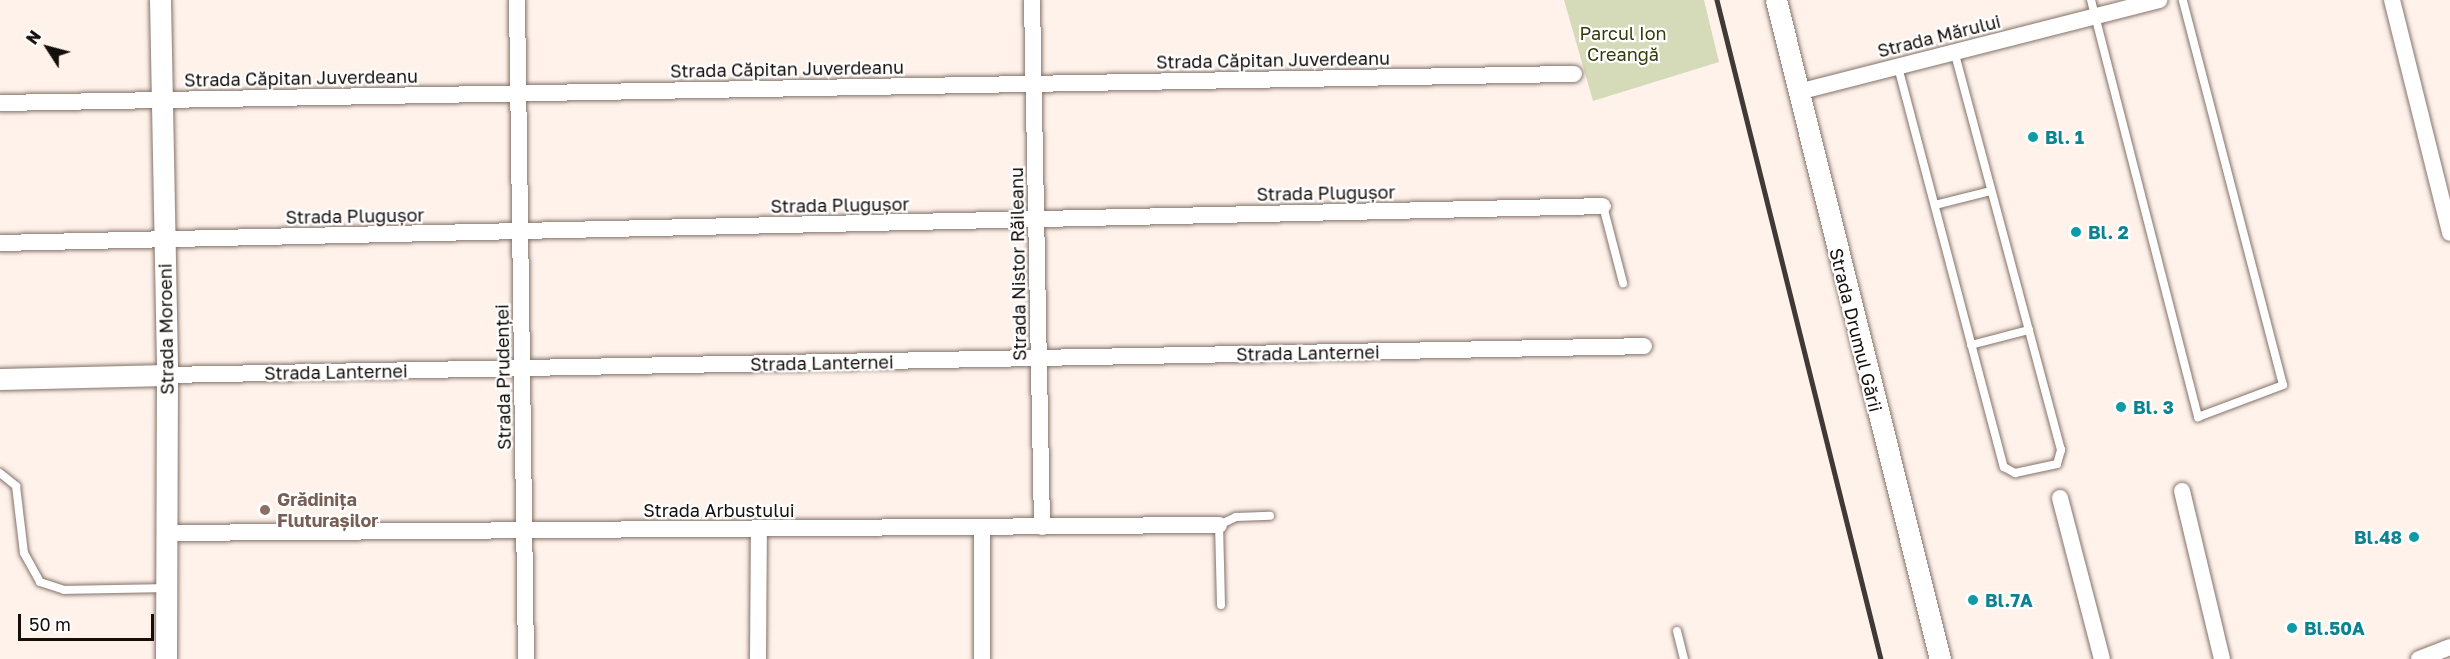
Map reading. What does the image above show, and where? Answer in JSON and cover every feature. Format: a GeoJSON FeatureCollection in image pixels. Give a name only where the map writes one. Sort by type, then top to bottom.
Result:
{"type":"FeatureCollection","features":[{"type":"Feature","properties":{"kind":"street","name":"Strada Moroeni"},"geometry":{"type":"LineString","coordinates":[[160,0],[167,375],[166,659]]}},
{"type":"Feature","properties":{"kind":"street","name":"Strada Prudenței"},"geometry":{"type":"LineString","coordinates":[[517,0],[526,659]]}},
{"type":"Feature","properties":{"kind":"street","name":"Strada Nistor Răileanu"},"geometry":{"type":"LineString","coordinates":[[1032,0],[1042,527]]}},
{"type":"Feature","properties":{"kind":"street","name":"Strada Drumul Gării"},"geometry":{"type":"LineString","coordinates":[[1776,0],[1940,659]]}},
{"type":"Feature","properties":{"kind":"street","name":"Strada Mărului"},"geometry":{"type":"LineString","coordinates":[[1798,92],[1954,52],[2094,8],[2157,0]]}},
{"type":"Feature","properties":{"kind":"street"},"geometry":{"type":"LineString","coordinates":[[2392,0],[2450,233]]}},
{"type":"Feature","properties":{"kind":"street","name":"Strada Căpitan Juverdeanu"},"geometry":{"type":"LineString","coordinates":[[0,103],[1574,74]]}},
{"type":"Feature","properties":{"kind":"street","name":"Strada Plugușor"},"geometry":{"type":"LineString","coordinates":[[0,243],[521,233],[1603,206]]}},
{"type":"Feature","properties":{"kind":"street","name":"Strada Lanternei"},"geometry":{"type":"LineString","coordinates":[[0,379],[1644,346]]}},
{"type":"Feature","properties":{"kind":"street"},"geometry":{"type":"LineString","coordinates":[[2182,491],[2222,659]]}},
{"type":"Feature","properties":{"kind":"street"},"geometry":{"type":"LineString","coordinates":[[2060,498],[2102,659]]}},
{"type":"Feature","properties":{"kind":"street","name":"Strada Arbustului"},"geometry":{"type":"LineString","coordinates":[[167,533],[1219,525]]}},
{"type":"Feature","properties":{"kind":"street"},"geometry":{"type":"LineString","coordinates":[[982,527],[982,659]]}},
{"type":"Feature","properties":{"kind":"street"},"geometry":{"type":"LineString","coordinates":[[758,659],[759,529]]}},
{"type":"Feature","properties":{"kind":"street"},"geometry":{"type":"LineString","coordinates":[[2419,659],[2450,646]]}},
{"type":"Feature","properties":{"kind":"lane"},"geometry":{"type":"LineString","coordinates":[[2094,8],[2198,417],[2283,385],[2183,0]]}},
{"type":"Feature","properties":{"kind":"lane"},"geometry":{"type":"LineString","coordinates":[[1898,67],[2004,467],[2015,473],[2056,464],[2061,450],[1954,52]]}},
{"type":"Feature","properties":{"kind":"lane"},"geometry":{"type":"LineString","coordinates":[[1935,205],[1991,191]]}},
{"type":"Feature","properties":{"kind":"lane","name":"Strada Plugușor"},"geometry":{"type":"LineString","coordinates":[[1603,206],[1623,283]]}},
{"type":"Feature","properties":{"kind":"lane"},"geometry":{"type":"LineString","coordinates":[[1971,345],[2029,330]]}},
{"type":"Feature","properties":{"kind":"lane"},"geometry":{"type":"LineString","coordinates":[[0,473],[16,486],[24,553],[40,582],[64,591],[167,588]]}},
{"type":"Feature","properties":{"kind":"lane","name":"Strada Arbustului"},"geometry":{"type":"LineString","coordinates":[[1219,525],[1236,517],[1270,516]]}},
{"type":"Feature","properties":{"kind":"lane"},"geometry":{"type":"LineString","coordinates":[[1219,525],[1221,605]]}},
{"type":"Feature","properties":{"kind":"lane"},"geometry":{"type":"LineString","coordinates":[[1677,631],[1684,659]]}},
{"type":"Feature","properties":{"kind":"green space","name":"Parcul Ion Creangă"},"geometry":{"type":"Polygon","coordinates":[[[1564,0],[1704,0],[1719,62],[1593,101],[1564,0]]]}},
{"type":"Feature","properties":{"kind":"railway"},"geometry":{"type":"LineString","coordinates":[[1717,0],[1881,659]]}},
{"type":"Feature","properties":{"kind":"place","name":"Bl. 1"},"geometry":{"type":"Point","coordinates":[2033,137]}},
{"type":"Feature","properties":{"kind":"place","name":"Bl. 2"},"geometry":{"type":"Point","coordinates":[2076,232]}},
{"type":"Feature","properties":{"kind":"place","name":"Bl. 3"},"geometry":{"type":"Point","coordinates":[2121,407]}},
{"type":"Feature","properties":{"kind":"place","name":"Grădinița Fluturașilor"},"geometry":{"type":"Point","coordinates":[265,510]}},
{"type":"Feature","properties":{"kind":"place","name":"Bl.48"},"geometry":{"type":"Point","coordinates":[2414,537]}},
{"type":"Feature","properties":{"kind":"place","name":"Bl.7A"},"geometry":{"type":"Point","coordinates":[1973,600]}},
{"type":"Feature","properties":{"kind":"place","name":"Bl.50A"},"geometry":{"type":"Point","coordinates":[2292,628]}}]}
